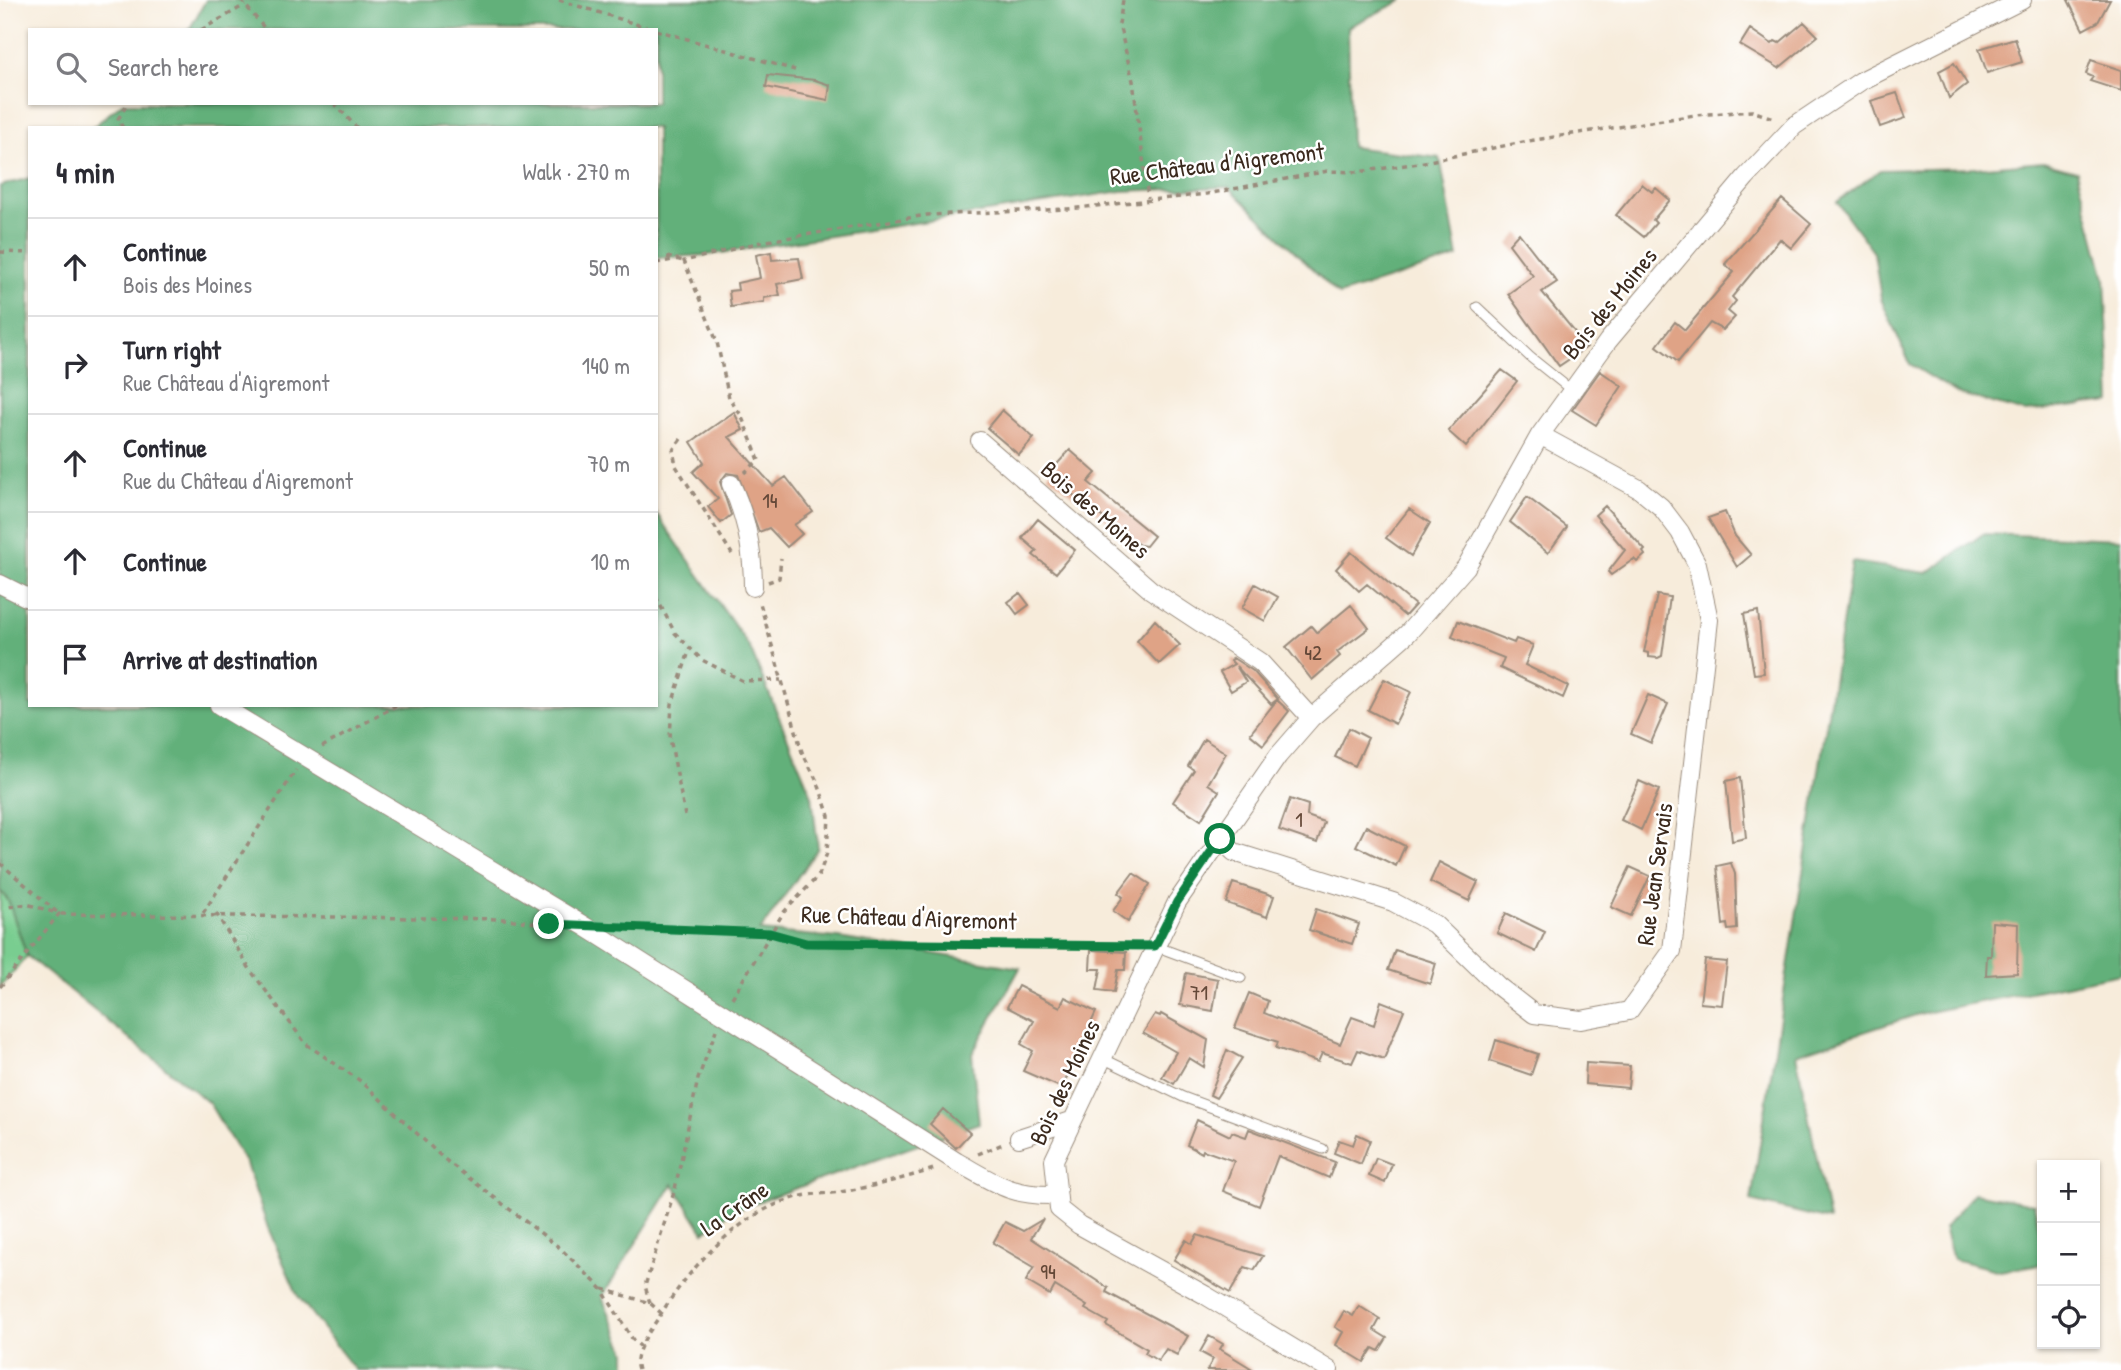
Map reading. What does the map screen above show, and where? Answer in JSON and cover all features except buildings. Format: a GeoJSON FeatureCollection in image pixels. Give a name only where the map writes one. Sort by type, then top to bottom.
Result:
{"type":"FeatureCollection","features":[{"type":"Feature","properties":{"kind":"street","name":"Bois des Moines"},"geometry":{"type":"LineString","coordinates":[[1056,1195],[1054,1160],[1177,902],[1278,756],[1311,718],[1408,633],[1466,567],[1540,435],[1570,390],[1737,187],[1794,125],[1861,81],[2022,0]]}},
{"type":"Feature","properties":{"kind":"street","name":"Rue Jean Servais"},"geometry":{"type":"LineString","coordinates":[[1220,839],[1234,852],[1393,902],[1434,924],[1499,986],[1534,1014],[1581,1020],[1629,1011],[1672,951],[1709,620],[1697,564],[1661,507],[1639,489],[1540,435]]}},
{"type":"Feature","properties":{"kind":"street","name":"Bois des Moines"},"geometry":{"type":"LineString","coordinates":[[980,441],[1151,590],[1260,662],[1311,718]]}},
{"type":"Feature","properties":{"kind":"street"},"geometry":{"type":"LineString","coordinates":[[732,484],[742,508],[753,566],[753,587]]}},
{"type":"Feature","properties":{"kind":"street"},"geometry":{"type":"LineString","coordinates":[[0,584],[28,598]]}},
{"type":"Feature","properties":{"kind":"street"},"geometry":{"type":"LineString","coordinates":[[222,707],[586,927],[957,1162],[1012,1192],[1030,1196],[1056,1195],[1059,1209],[1079,1225],[1205,1295],[1329,1370]]}},
{"type":"Feature","properties":{"kind":"street"},"geometry":{"type":"LineString","coordinates":[[1019,1138],[1071,1121]]}},
{"type":"Feature","properties":{"kind":"lane"},"geometry":{"type":"LineString","coordinates":[[1477,307],[1570,390]]}},
{"type":"Feature","properties":{"kind":"lane"},"geometry":{"type":"LineString","coordinates":[[1155,946],[1241,978]]}},
{"type":"Feature","properties":{"kind":"lane"},"geometry":{"type":"LineString","coordinates":[[1102,1058],[1183,1097],[1323,1149]]}},
{"type":"Feature","properties":{"kind":"path"},"geometry":{"type":"LineString","coordinates":[[241,0],[264,28]]}},
{"type":"Feature","properties":{"kind":"path"},"geometry":{"type":"LineString","coordinates":[[559,0],[650,28]]}},
{"type":"Feature","properties":{"kind":"path"},"geometry":{"type":"LineString","coordinates":[[1123,0],[1119,24],[1133,81],[1149,198]]}},
{"type":"Feature","properties":{"kind":"path"},"geometry":{"type":"LineString","coordinates":[[205,28],[245,5]]}},
{"type":"Feature","properties":{"kind":"path"},"geometry":{"type":"LineString","coordinates":[[658,31],[795,69]]}},
{"type":"Feature","properties":{"kind":"path"},"geometry":{"type":"LineString","coordinates":[[121,126],[118,119],[127,105]]}},
{"type":"Feature","properties":{"kind":"path"},"geometry":{"type":"LineString","coordinates":[[336,105],[355,126]]}},
{"type":"Feature","properties":{"kind":"path","name":"Rue Château d'Aigremont"},"geometry":{"type":"LineString","coordinates":[[684,261],[761,242],[927,215],[1068,209],[1149,198],[1207,194],[1328,171],[1358,172],[1419,163],[1528,141],[1695,116],[1752,111],[1794,125]]}},
{"type":"Feature","properties":{"kind":"path"},"geometry":{"type":"LineString","coordinates":[[0,252],[28,253]]}},
{"type":"Feature","properties":{"kind":"path"},"geometry":{"type":"LineString","coordinates":[[667,257],[684,261],[717,342],[729,398],[741,415],[759,460],[755,464]]}},
{"type":"Feature","properties":{"kind":"path"},"geometry":{"type":"LineString","coordinates":[[658,263],[678,259]]}},
{"type":"Feature","properties":{"kind":"path","name":"Rue Château d'Aigremont"},"geometry":{"type":"LineString","coordinates":[[681,439],[673,450],[676,466],[753,587],[802,752],[818,783],[830,816],[827,853],[819,875],[783,914],[770,933],[806,943],[1155,946]]}},
{"type":"Feature","properties":{"kind":"path"},"geometry":{"type":"LineString","coordinates":[[658,601],[675,633],[702,660],[743,681],[781,680]]}},
{"type":"Feature","properties":{"kind":"path"},"geometry":{"type":"LineString","coordinates":[[685,816],[670,738],[672,704],[690,648]]}},
{"type":"Feature","properties":{"kind":"path"},"geometry":{"type":"LineString","coordinates":[[202,913],[305,757],[393,707]]}},
{"type":"Feature","properties":{"kind":"path"},"geometry":{"type":"LineString","coordinates":[[0,863],[59,914]]}},
{"type":"Feature","properties":{"kind":"path"},"geometry":{"type":"LineString","coordinates":[[9,907],[27,904],[59,914],[202,913],[506,919],[549,924]]}},
{"type":"Feature","properties":{"kind":"path"},"geometry":{"type":"LineString","coordinates":[[0,987],[59,914]]}},
{"type":"Feature","properties":{"kind":"path"},"geometry":{"type":"LineString","coordinates":[[216,914],[251,971],[306,1044],[362,1082],[443,1158],[560,1248],[601,1288],[632,1340],[640,1348]]}},
{"type":"Feature","properties":{"kind":"path"},"geometry":{"type":"LineString","coordinates":[[586,927],[770,933],[722,1014],[698,1079],[675,1189],[645,1286],[650,1304]]}},
{"type":"Feature","properties":{"kind":"path","name":"La Crâne"},"geometry":{"type":"LineString","coordinates":[[635,1368],[640,1348],[661,1313],[721,1241],[770,1208],[798,1197],[897,1181],[1019,1138]]}},
{"type":"Feature","properties":{"kind":"path"},"geometry":{"type":"LineString","coordinates":[[601,1288],[650,1304],[661,1313]]}},
{"type":"Feature","properties":{"kind":"green space"},"geometry":{"type":"Polygon","coordinates":[[[206,0],[1403,0],[1348,27],[1351,147],[1440,158],[1458,257],[1339,295],[1229,187],[1122,191],[708,255],[658,258],[658,126],[94,126],[120,105],[658,105],[658,28],[190,28],[206,0]]]}},
{"type":"Feature","properties":{"kind":"green space"},"geometry":{"type":"Polygon","coordinates":[[[2043,162],[2077,171],[2105,278],[2111,402],[2025,412],[1957,393],[1910,364],[1881,299],[1874,253],[1837,202],[1880,170],[1975,168],[2043,162]]]}},
{"type":"Feature","properties":{"kind":"green space"},"geometry":{"type":"Polygon","coordinates":[[[28,179],[28,707],[658,707],[658,516],[750,648],[812,796],[818,848],[760,931],[839,938],[1020,968],[972,1054],[979,1123],[732,1211],[704,1232],[673,1184],[602,1297],[626,1352],[626,1370],[355,1370],[298,1296],[268,1228],[246,1164],[209,1103],[27,956],[8,900],[0,891],[0,186],[28,179]]]}},
{"type":"Feature","properties":{"kind":"green space"},"geometry":{"type":"Polygon","coordinates":[[[1983,534],[2121,539],[2121,974],[1919,1014],[1796,1054],[1829,1220],[1751,1201],[1852,562],[1927,573],[1983,534]]]}},
{"type":"Feature","properties":{"kind":"green space"},"geometry":{"type":"Polygon","coordinates":[[[0,891],[8,900],[27,956],[0,987],[0,891]]]}},
{"type":"Feature","properties":{"kind":"green space"},"geometry":{"type":"Polygon","coordinates":[[[1974,1193],[2034,1204],[2037,1219],[2037,1265],[2000,1271],[1953,1259],[1944,1228],[1974,1193]]]}},
{"type":"Feature","properties":{"kind":"route"},"geometry":{"type":"LineString","coordinates":[[549,924],[770,933],[806,943],[1155,946],[1177,902],[1220,839]]}}]}
